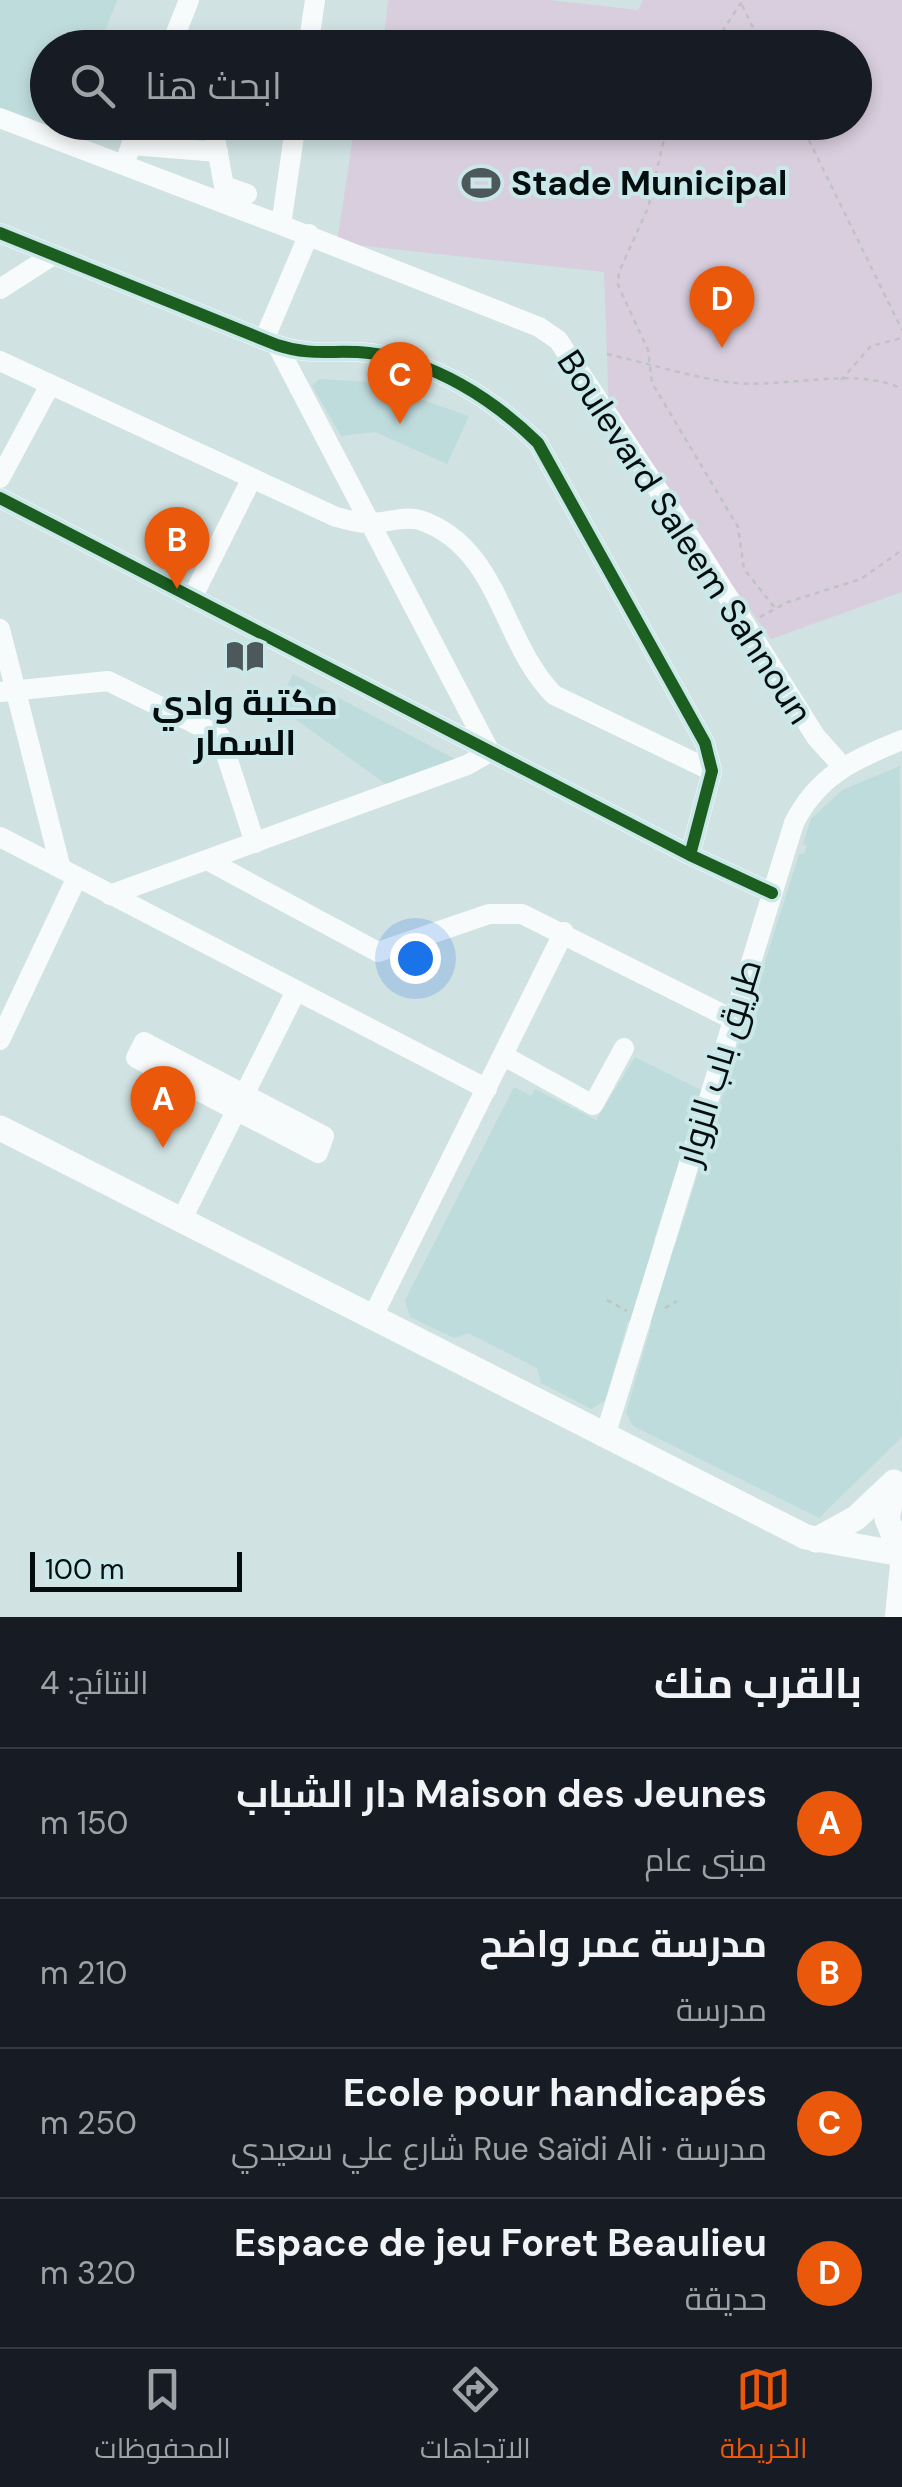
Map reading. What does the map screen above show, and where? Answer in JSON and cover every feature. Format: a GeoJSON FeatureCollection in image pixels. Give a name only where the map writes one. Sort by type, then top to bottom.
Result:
{"type":"FeatureCollection","features":[{"type":"Feature","properties":{"kind":"main road"},"geometry":{"type":"LineString","coordinates":[[0,1128],[816,1540],[902,1555]]}},
{"type":"Feature","properties":{"kind":"main road"},"geometry":{"type":"LineString","coordinates":[[816,1540],[856,1518],[898,1477]]}},
{"type":"Feature","properties":{"kind":"main road"},"geometry":{"type":"LineString","coordinates":[[898,1477],[887,1519],[902,1555]]}},
{"type":"Feature","properties":{"kind":"street"},"geometry":{"type":"LineString","coordinates":[[178,30],[190,0]]}},
{"type":"Feature","properties":{"kind":"street"},"geometry":{"type":"LineString","coordinates":[[311,30],[315,0]]}},
{"type":"Feature","properties":{"kind":"street","name":"Boulevard Saleem Sahnoun"},"geometry":{"type":"LineString","coordinates":[[0,118],[30,127]]}},
{"type":"Feature","properties":{"kind":"street","name":"Boulevard Saleem Sahnoun"},"geometry":{"type":"LineString","coordinates":[[76,140],[127,155],[281,224],[539,327],[558,340],[816,737],[842,766]]}},
{"type":"Feature","properties":{"kind":"street"},"geometry":{"type":"LineString","coordinates":[[133,140],[127,155],[218,152]]}},
{"type":"Feature","properties":{"kind":"street"},"geometry":{"type":"LineString","coordinates":[[216,140],[224,186],[247,194]]}},
{"type":"Feature","properties":{"kind":"street"},"geometry":{"type":"LineString","coordinates":[[281,224],[293,140]]}},
{"type":"Feature","properties":{"kind":"street"},"geometry":{"type":"LineString","coordinates":[[0,233],[305,355],[368,352],[410,363],[470,388],[515,420],[538,443],[582,517],[704,744],[712,771],[690,855]]}},
{"type":"Feature","properties":{"kind":"street"},"geometry":{"type":"LineString","coordinates":[[309,234],[271,342],[490,752]]}},
{"type":"Feature","properties":{"kind":"street"},"geometry":{"type":"LineString","coordinates":[[0,289],[53,254]]}},
{"type":"Feature","properties":{"kind":"street"},"geometry":{"type":"LineString","coordinates":[[0,361],[336,517],[370,524],[417,519],[460,542],[482,567],[534,674],[554,695],[712,771]]}},
{"type":"Feature","properties":{"kind":"street"},"geometry":{"type":"LineString","coordinates":[[0,478],[50,386]]}},
{"type":"Feature","properties":{"kind":"street"},"geometry":{"type":"LineString","coordinates":[[192,598],[252,480]]}},
{"type":"Feature","properties":{"kind":"street"},"geometry":{"type":"LineString","coordinates":[[0,498],[690,855],[772,893]]}},
{"type":"Feature","properties":{"kind":"street"},"geometry":{"type":"LineString","coordinates":[[0,629],[8,691],[69,873],[0,1040]]}},
{"type":"Feature","properties":{"kind":"street"},"geometry":{"type":"LineString","coordinates":[[8,691],[108,681],[220,736],[255,844]]}},
{"type":"Feature","properties":{"kind":"street","name":"طريق باب الزوار"},"geometry":{"type":"LineString","coordinates":[[605,1436],[732,1019],[802,806],[842,766],[902,740]]}},
{"type":"Feature","properties":{"kind":"street"},"geometry":{"type":"LineString","coordinates":[[110,895],[467,766],[490,752]]}},
{"type":"Feature","properties":{"kind":"street"},"geometry":{"type":"LineString","coordinates":[[0,837],[487,1089]]}},
{"type":"Feature","properties":{"kind":"street"},"geometry":{"type":"LineString","coordinates":[[207,860],[378,952],[489,914],[522,914],[732,1019]]}},
{"type":"Feature","properties":{"kind":"street"},"geometry":{"type":"LineString","coordinates":[[373,1316],[564,932]]}},
{"type":"Feature","properties":{"kind":"street"},"geometry":{"type":"LineString","coordinates":[[181,1221],[296,991]]}},
{"type":"Feature","properties":{"kind":"street"},"geometry":{"type":"LineString","coordinates":[[504,1056],[594,1105],[624,1048]]}},
{"type":"Feature","properties":{"kind":"street"},"geometry":{"type":"LineString","coordinates":[[896,1617],[902,1555]]}},
{"type":"Feature","properties":{"kind":"path"},"geometry":{"type":"LineString","coordinates":[[723,30],[742,2]]}},
{"type":"Feature","properties":{"kind":"path"},"geometry":{"type":"LineString","coordinates":[[742,2],[755,30]]}},
{"type":"Feature","properties":{"kind":"path"},"geometry":{"type":"LineString","coordinates":[[664,140],[648,208],[619,272],[618,285],[650,363],[652,383],[738,528],[744,569],[775,608]]}},
{"type":"Feature","properties":{"kind":"path"},"geometry":{"type":"LineString","coordinates":[[809,140],[902,330]]}},
{"type":"Feature","properties":{"kind":"path"},"geometry":{"type":"LineString","coordinates":[[841,381],[872,346],[902,338]]}},
{"type":"Feature","properties":{"kind":"path"},"geometry":{"type":"LineString","coordinates":[[607,354],[726,382],[880,381],[902,389]]}},
{"type":"Feature","properties":{"kind":"path"},"geometry":{"type":"LineString","coordinates":[[746,626],[775,608],[861,579],[902,550]]}},
{"type":"Feature","properties":{"kind":"shaded area"},"geometry":{"type":"Polygon","coordinates":[[[0,0],[117,0],[106,30],[30,30],[30,131],[0,120],[0,0]]]}},
{"type":"Feature","properties":{"kind":"shaded area"},"geometry":{"type":"Polygon","coordinates":[[[388,0],[549,0],[638,10],[643,0],[902,0],[902,592],[771,639],[609,412],[604,272],[337,243],[352,140],[872,140],[872,30],[385,30],[388,0]]]}},
{"type":"Feature","properties":{"kind":"shaded area"},"geometry":{"type":"Polygon","coordinates":[[[319,379],[371,382],[469,416],[447,464],[375,432],[341,436],[312,386],[319,379]]]}},
{"type":"Feature","properties":{"kind":"shaded area"},"geometry":{"type":"Polygon","coordinates":[[[293,674],[467,765],[397,792],[277,706],[293,674]]]}},
{"type":"Feature","properties":{"kind":"shaded area"},"geometry":{"type":"Polygon","coordinates":[[[900,766],[902,1437],[819,1518],[633,1426],[626,1413],[652,1323],[628,1321],[605,1401],[591,1409],[541,1383],[537,1368],[468,1333],[454,1338],[410,1317],[405,1300],[514,1087],[531,1096],[535,1089],[596,1120],[635,1057],[703,1091],[654,1239],[675,1246],[799,854],[804,854],[807,846],[803,844],[811,819],[842,790],[900,766]]]}},
{"type":"Feature","properties":{"kind":"cycle path"},"geometry":{"type":"LineString","coordinates":[[0,233],[277,345],[313,352],[369,353],[416,364],[482,397],[538,443],[705,743],[712,771],[690,855]]}},
{"type":"Feature","properties":{"kind":"cycle path"},"geometry":{"type":"LineString","coordinates":[[0,498],[690,855],[772,893]]}},
{"type":"Feature","properties":{"kind":"place","name":"Stade Municipal"},"geometry":{"type":"Point","coordinates":[481,183]}},
{"type":"Feature","properties":{"kind":"place","name":"Espace de jeu Foret Beaulieu"},"geometry":{"type":"Point","coordinates":[722,348]}},
{"type":"Feature","properties":{"kind":"place","name":"Ecole pour handicapés"},"geometry":{"type":"Point","coordinates":[400,424]}},
{"type":"Feature","properties":{"kind":"place","name":"مدرسة عمر واضح"},"geometry":{"type":"Point","coordinates":[177,589]}},
{"type":"Feature","properties":{"kind":"place","name":"مكتبة وادي السمار"},"geometry":{"type":"Point","coordinates":[245,656]}},
{"type":"Feature","properties":{"kind":"place","name":"Maison des Jeunes دار الشباب"},"geometry":{"type":"Point","coordinates":[163,1148]}}]}
